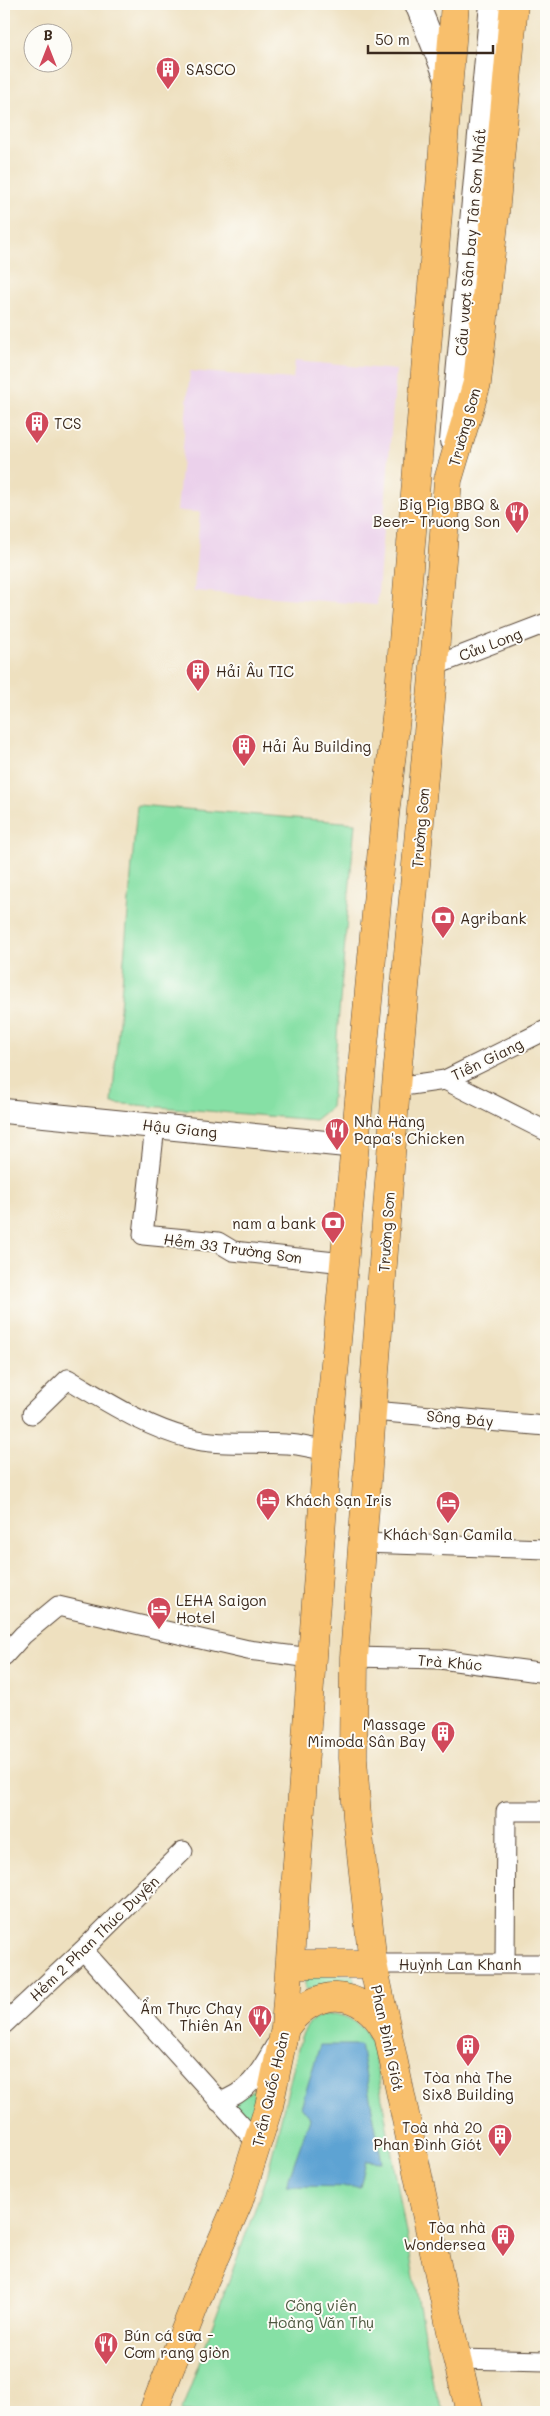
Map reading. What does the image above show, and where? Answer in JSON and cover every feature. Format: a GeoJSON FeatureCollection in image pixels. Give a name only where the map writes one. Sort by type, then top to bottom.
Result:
{"type":"FeatureCollection","features":[{"type":"Feature","properties":{"kind":"main road"},"geometry":{"type":"LineString","coordinates":[[311,1658],[344,1263],[385,815],[400,691],[450,86],[455,4]]}},
{"type":"Feature","properties":{"kind":"main road","name":"Trường Sơn"},"geometry":{"type":"LineString","coordinates":[[354,1657],[374,1411],[396,1087],[434,666],[448,480],[477,383],[514,4]]}},
{"type":"Feature","properties":{"kind":"main road","name":"Phan Đình Giót"},"geometry":{"type":"LineString","coordinates":[[354,1657],[354,1758],[357,1817],[374,1964],[386,2032],[470,2412]]}},
{"type":"Feature","properties":{"kind":"main road","name":"Trần Quốc Hoàn"},"geometry":{"type":"LineString","coordinates":[[153,2412],[203,2284],[239,2202],[258,2144],[273,2088],[285,2028],[311,1658]]}},
{"type":"Feature","properties":{"kind":"main road"},"geometry":{"type":"LineString","coordinates":[[290,1964],[374,1964]]}},
{"type":"Feature","properties":{"kind":"main road"},"geometry":{"type":"LineString","coordinates":[[285,2028],[298,2011],[314,2001],[337,1997],[356,2001],[365,2007],[374,2014],[386,2032]]}},
{"type":"Feature","properties":{"kind":"street"},"geometry":{"type":"LineString","coordinates":[[417,4],[450,86]]}},
{"type":"Feature","properties":{"kind":"street","name":"Cầu vượt Sân bay Tân Sơn Nhất"},"geometry":{"type":"LineString","coordinates":[[448,480],[492,4]]}},
{"type":"Feature","properties":{"kind":"street","name":"Cửu Long"},"geometry":{"type":"LineString","coordinates":[[434,666],[546,622]]}},
{"type":"Feature","properties":{"kind":"street","name":"Tiền Giang"},"geometry":{"type":"LineString","coordinates":[[396,1087],[445,1080],[546,1030]]}},
{"type":"Feature","properties":{"kind":"street"},"geometry":{"type":"LineString","coordinates":[[445,1080],[546,1131]]}},
{"type":"Feature","properties":{"kind":"street","name":"Hậu Giang"},"geometry":{"type":"LineString","coordinates":[[4,1110],[356,1146]]}},
{"type":"Feature","properties":{"kind":"street","name":"Hẻm 33 Trường Sơn"},"geometry":{"type":"LineString","coordinates":[[155,1126],[142,1235],[218,1242],[233,1251],[344,1263]]}},
{"type":"Feature","properties":{"kind":"street"},"geometry":{"type":"LineString","coordinates":[[32,1414],[68,1379],[120,1409],[189,1439],[288,1444],[328,1451]]}},
{"type":"Feature","properties":{"kind":"street","name":"Sông Đáy"},"geometry":{"type":"LineString","coordinates":[[374,1411],[546,1426]]}},
{"type":"Feature","properties":{"kind":"street"},"geometry":{"type":"LineString","coordinates":[[362,1544],[546,1549]]}},
{"type":"Feature","properties":{"kind":"street"},"geometry":{"type":"LineString","coordinates":[[4,1656],[23,1635],[58,1606],[248,1650],[311,1658]]}},
{"type":"Feature","properties":{"kind":"street","name":"Trà Khúc"},"geometry":{"type":"LineString","coordinates":[[354,1657],[440,1659],[546,1673]]}},
{"type":"Feature","properties":{"kind":"street"},"geometry":{"type":"LineString","coordinates":[[505,1964],[506,1811],[546,1811]]}},
{"type":"Feature","properties":{"kind":"street","name":"Hẻm 2 Phan Thúc Duyện"},"geometry":{"type":"LineString","coordinates":[[4,2024],[84,1950],[182,1851]]}},
{"type":"Feature","properties":{"kind":"street"},"geometry":{"type":"LineString","coordinates":[[84,1950],[258,2144]]}},
{"type":"Feature","properties":{"kind":"street","name":"Huỳnh Lan Khanh"},"geometry":{"type":"LineString","coordinates":[[374,1964],[546,1964]]}},
{"type":"Feature","properties":{"kind":"street"},"geometry":{"type":"LineString","coordinates":[[219,2102],[234,2097],[253,2081],[285,2028]]}},
{"type":"Feature","properties":{"kind":"street"},"geometry":{"type":"LineString","coordinates":[[457,2360],[546,2361]]}},
{"type":"Feature","properties":{"kind":"shaded area"},"geometry":{"type":"Polygon","coordinates":[[[295,361],[396,370],[377,605],[194,591],[200,512],[177,511],[190,371],[293,379],[295,361]]]}},
{"type":"Feature","properties":{"kind":"green space"},"geometry":{"type":"Polygon","coordinates":[[[137,805],[355,823],[331,1107],[315,1120],[112,1103],[137,805]]]}},
{"type":"Feature","properties":{"kind":"green space"},"geometry":{"type":"Polygon","coordinates":[[[305,1974],[354,1975],[354,1987],[329,1983],[305,1990],[305,1974]]]}},
{"type":"Feature","properties":{"kind":"green space","name":"Công viên Hoàng Văn Thụ"},"geometry":{"type":"Polygon","coordinates":[[[334,2014],[348,2018],[359,2025],[373,2048],[433,2384],[444,2412],[181,2412],[267,2176],[301,2037],[306,2027],[313,2020],[334,2014]]]}},
{"type":"Feature","properties":{"kind":"green space"},"geometry":{"type":"Polygon","coordinates":[[[259,2085],[250,2122],[234,2104],[259,2085]]]}},
{"type":"Feature","properties":{"kind":"water"},"geometry":{"type":"Polygon","coordinates":[[[320,2045],[360,2045],[382,2162],[366,2161],[360,2187],[286,2186],[310,2118],[301,2107],[320,2045]]]}},
{"type":"Feature","properties":{"kind":"place","name":"SASCO"},"geometry":{"type":"Point","coordinates":[168,90]}},
{"type":"Feature","properties":{"kind":"place","name":"TCS"},"geometry":{"type":"Point","coordinates":[37,444]}},
{"type":"Feature","properties":{"kind":"place","name":"Big Pig BBQ & Beer- Truong Son"},"geometry":{"type":"Point","coordinates":[517,534]}},
{"type":"Feature","properties":{"kind":"place","name":"Hải Âu TIC"},"geometry":{"type":"Point","coordinates":[198,692]}},
{"type":"Feature","properties":{"kind":"place","name":"Hải Âu Building"},"geometry":{"type":"Point","coordinates":[244,767]}},
{"type":"Feature","properties":{"kind":"place","name":"Agribank"},"geometry":{"type":"Point","coordinates":[443,939]}},
{"type":"Feature","properties":{"kind":"place","name":"Nhà Hàng Papa's Chicken"},"geometry":{"type":"Point","coordinates":[337,1151]}},
{"type":"Feature","properties":{"kind":"place","name":"nam a bank"},"geometry":{"type":"Point","coordinates":[333,1244]}},
{"type":"Feature","properties":{"kind":"place","name":"Khách Sạn Iris"},"geometry":{"type":"Point","coordinates":[268,1521]}},
{"type":"Feature","properties":{"kind":"place","name":"Khách Sạn Camila"},"geometry":{"type":"Point","coordinates":[448,1524]}},
{"type":"Feature","properties":{"kind":"place","name":"LEHA Saigon Hotel"},"geometry":{"type":"Point","coordinates":[159,1630]}},
{"type":"Feature","properties":{"kind":"place","name":"Massage Mimoda Sân Bay"},"geometry":{"type":"Point","coordinates":[443,1754]}},
{"type":"Feature","properties":{"kind":"place","name":"Ẩm Thực Chay Thiên An"},"geometry":{"type":"Point","coordinates":[260,2038]}},
{"type":"Feature","properties":{"kind":"place","name":"Tòa nhà The Six8 Building"},"geometry":{"type":"Point","coordinates":[468,2067]}},
{"type":"Feature","properties":{"kind":"place","name":"Toà nhà 20 Phan Đình Giót"},"geometry":{"type":"Point","coordinates":[500,2157]}},
{"type":"Feature","properties":{"kind":"place","name":"Tòa nhà Wondersea"},"geometry":{"type":"Point","coordinates":[503,2257]}},
{"type":"Feature","properties":{"kind":"place","name":"Bún cá sữa - Cơm rang giòn"},"geometry":{"type":"Point","coordinates":[106,2365]}}]}
